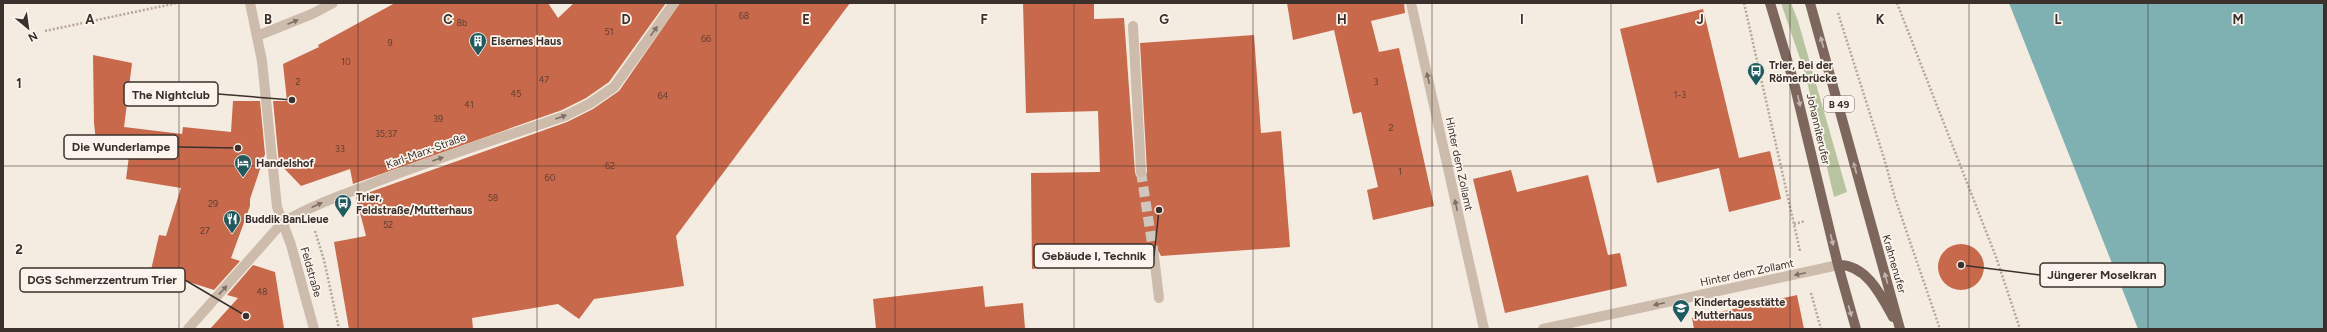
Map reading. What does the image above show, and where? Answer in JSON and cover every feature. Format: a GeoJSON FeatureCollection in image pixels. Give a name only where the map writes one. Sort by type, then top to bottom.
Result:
{"type":"FeatureCollection","features":[{"type":"Feature","properties":{"kind":"main road","name":"Johanniterufer"},"geometry":{"type":"LineString","coordinates":[[1770,3],[1794,83],[1838,265]]}},
{"type":"Feature","properties":{"kind":"main road","name":"Krahnenufer"},"geometry":{"type":"LineString","coordinates":[[1810,3],[1900,329]]}},
{"type":"Feature","properties":{"kind":"main road"},"geometry":{"type":"LineString","coordinates":[[1856,329],[1838,265],[1851,266],[1865,276],[1883,299],[1900,329]]}},
{"type":"Feature","properties":{"kind":"street","name":"Feldstraße"},"geometry":{"type":"LineString","coordinates":[[250,3],[262,61],[277,207],[291,245],[314,329]]}},
{"type":"Feature","properties":{"kind":"street"},"geometry":{"type":"LineString","coordinates":[[257,36],[312,14],[333,3]]}},
{"type":"Feature","properties":{"kind":"street","name":"Karl-Marx-Straße"},"geometry":{"type":"LineString","coordinates":[[188,329],[282,223],[335,197],[410,169],[564,116],[589,104],[614,87],[674,3]]}},
{"type":"Feature","properties":{"kind":"street","name":"Hinter dem Zollamt"},"geometry":{"type":"LineString","coordinates":[[1411,3],[1484,329]]}},
{"type":"Feature","properties":{"kind":"street"},"geometry":{"type":"LineString","coordinates":[[1133,26],[1141,172]]}},
{"type":"Feature","properties":{"kind":"street"},"geometry":{"type":"LineString","coordinates":[[1154,256],[1159,298]]}},
{"type":"Feature","properties":{"kind":"street","name":"Hinter dem Zollamt"},"geometry":{"type":"LineString","coordinates":[[1543,329],[1838,265]]}},
{"type":"Feature","properties":{"kind":"path"},"geometry":{"type":"LineString","coordinates":[[44,31],[177,3]]}},
{"type":"Feature","properties":{"kind":"path"},"geometry":{"type":"LineString","coordinates":[[1744,3],[1794,224]]}},
{"type":"Feature","properties":{"kind":"path"},"geometry":{"type":"LineString","coordinates":[[1897,3],[1996,257],[2020,329]]}},
{"type":"Feature","properties":{"kind":"path"},"geometry":{"type":"LineString","coordinates":[[1837,10],[1884,158],[1895,198],[1940,329]]}},
{"type":"Feature","properties":{"kind":"path"},"geometry":{"type":"LineString","coordinates":[[314,226],[324,260],[339,329]]}},
{"type":"Feature","properties":{"kind":"path"},"geometry":{"type":"LineString","coordinates":[[1806,272],[1821,329]]}},
{"type":"Feature","properties":{"kind":"green space"},"geometry":{"type":"Polygon","coordinates":[[[1781,3],[1791,3],[1798,21],[1847,192],[1834,197],[1805,73],[1781,3]]]}},
{"type":"Feature","properties":{"kind":"water"},"geometry":{"type":"Polygon","coordinates":[[[2009,3],[2324,3],[2324,329],[2138,329],[2009,3]]]}},
{"type":"Feature","properties":{"kind":"building"},"geometry":{"type":"Polygon","coordinates":[[[395,3],[548,3],[558,18],[574,3],[666,3],[609,82],[586,98],[562,110],[353,184],[350,169],[301,186],[279,163],[273,101],[287,101],[283,64],[319,47],[318,45],[395,3]]]}},
{"type":"Feature","properties":{"kind":"building"},"geometry":{"type":"Polygon","coordinates":[[[680,3],[850,3],[676,236],[684,286],[594,299],[579,319],[558,304],[472,318],[473,329],[349,329],[334,242],[366,236],[356,197],[567,122],[593,109],[619,91],[680,3]]]}},
{"type":"Feature","properties":{"kind":"building"},"geometry":{"type":"Polygon","coordinates":[[[1023,3],[1094,3],[1094,19],[1124,18],[1135,172],[1136,176],[1141,178],[1145,177],[1147,172],[1140,43],[1254,35],[1261,133],[1281,131],[1290,247],[1161,256],[1159,252],[1154,250],[1150,251],[1148,257],[1032,269],[1031,173],[1100,172],[1098,111],[1026,113],[1023,3]]]}},
{"type":"Feature","properties":{"kind":"building"},"geometry":{"type":"Polygon","coordinates":[[[1287,3],[1404,3],[1405,13],[1371,21],[1379,52],[1399,48],[1434,206],[1373,220],[1367,190],[1378,187],[1361,112],[1353,114],[1334,30],[1293,40],[1287,3]]]}},
{"type":"Feature","properties":{"kind":"building"},"geometry":{"type":"Polygon","coordinates":[[[1703,9],[1739,158],[1770,151],[1781,199],[1729,212],[1719,168],[1657,183],[1620,29],[1703,9]]]}},
{"type":"Feature","properties":{"kind":"building"},"geometry":{"type":"Polygon","coordinates":[[[93,55],[132,63],[124,127],[182,134],[183,127],[231,132],[233,101],[260,101],[265,154],[250,199],[250,206],[231,258],[240,261],[214,290],[151,270],[159,235],[166,236],[181,188],[126,179],[129,156],[97,151],[94,123],[93,55]]]}},
{"type":"Feature","properties":{"kind":"building"},"geometry":{"type":"Polygon","coordinates":[[[1511,170],[1517,192],[1588,175],[1608,255],[1620,253],[1627,286],[1505,313],[1473,179],[1511,170]]]}},
{"type":"Feature","properties":{"kind":"building"},"geometry":{"type":"Polygon","coordinates":[[[1957,244],[1965,244],[1974,248],[1980,254],[1984,267],[1980,280],[1974,286],[1965,290],[1957,290],[1948,286],[1942,280],[1938,271],[1938,263],[1942,254],[1948,248],[1957,244]]]}},
{"type":"Feature","properties":{"kind":"building"},"geometry":{"type":"Polygon","coordinates":[[[253,265],[275,272],[284,329],[210,329],[238,298],[227,295],[253,265]]]}},
{"type":"Feature","properties":{"kind":"building"},"geometry":{"type":"Polygon","coordinates":[[[983,286],[985,307],[1023,303],[1025,329],[876,329],[873,299],[983,286]]]}},
{"type":"Feature","properties":{"kind":"building"},"geometry":{"type":"Polygon","coordinates":[[[1797,295],[1804,329],[1694,329],[1692,318],[1797,295]]]}},
{"type":"Feature","properties":{"kind":"tunnel"},"geometry":{"type":"LineString","coordinates":[[1141,172],[1154,256]]}},
{"type":"Feature","properties":{"kind":"place","name":"Eisernes Haus"},"geometry":{"type":"Point","coordinates":[478,56]}},
{"type":"Feature","properties":{"kind":"place","name":"Trier, Bei der Römerbrücke"},"geometry":{"type":"Point","coordinates":[1756,86]}},
{"type":"Feature","properties":{"kind":"place","name":"The Nightclub"},"geometry":{"type":"Point","coordinates":[292,100]}},
{"type":"Feature","properties":{"kind":"place","name":"Die Wunderlampe"},"geometry":{"type":"Point","coordinates":[238,148]}},
{"type":"Feature","properties":{"kind":"place","name":"Handelshof"},"geometry":{"type":"Point","coordinates":[243,178]}},
{"type":"Feature","properties":{"kind":"place","name":"Gebäude I, Technik"},"geometry":{"type":"Point","coordinates":[1159,210]}},
{"type":"Feature","properties":{"kind":"place","name":"Trier, Feldstraße/Mutterhaus"},"geometry":{"type":"Point","coordinates":[343,218]}},
{"type":"Feature","properties":{"kind":"place","name":"Buddik BanLieue"},"geometry":{"type":"Point","coordinates":[232,234]}},
{"type":"Feature","properties":{"kind":"place","name":"Jüngerer Moselkran"},"geometry":{"type":"Point","coordinates":[1961,265]}},
{"type":"Feature","properties":{"kind":"place","name":"DGS Schmerzzentrum Trier"},"geometry":{"type":"Point","coordinates":[246,316]}},
{"type":"Feature","properties":{"kind":"place","name":"Kindertagesstätte Mutterhaus"},"geometry":{"type":"Point","coordinates":[1681,323]}}]}
